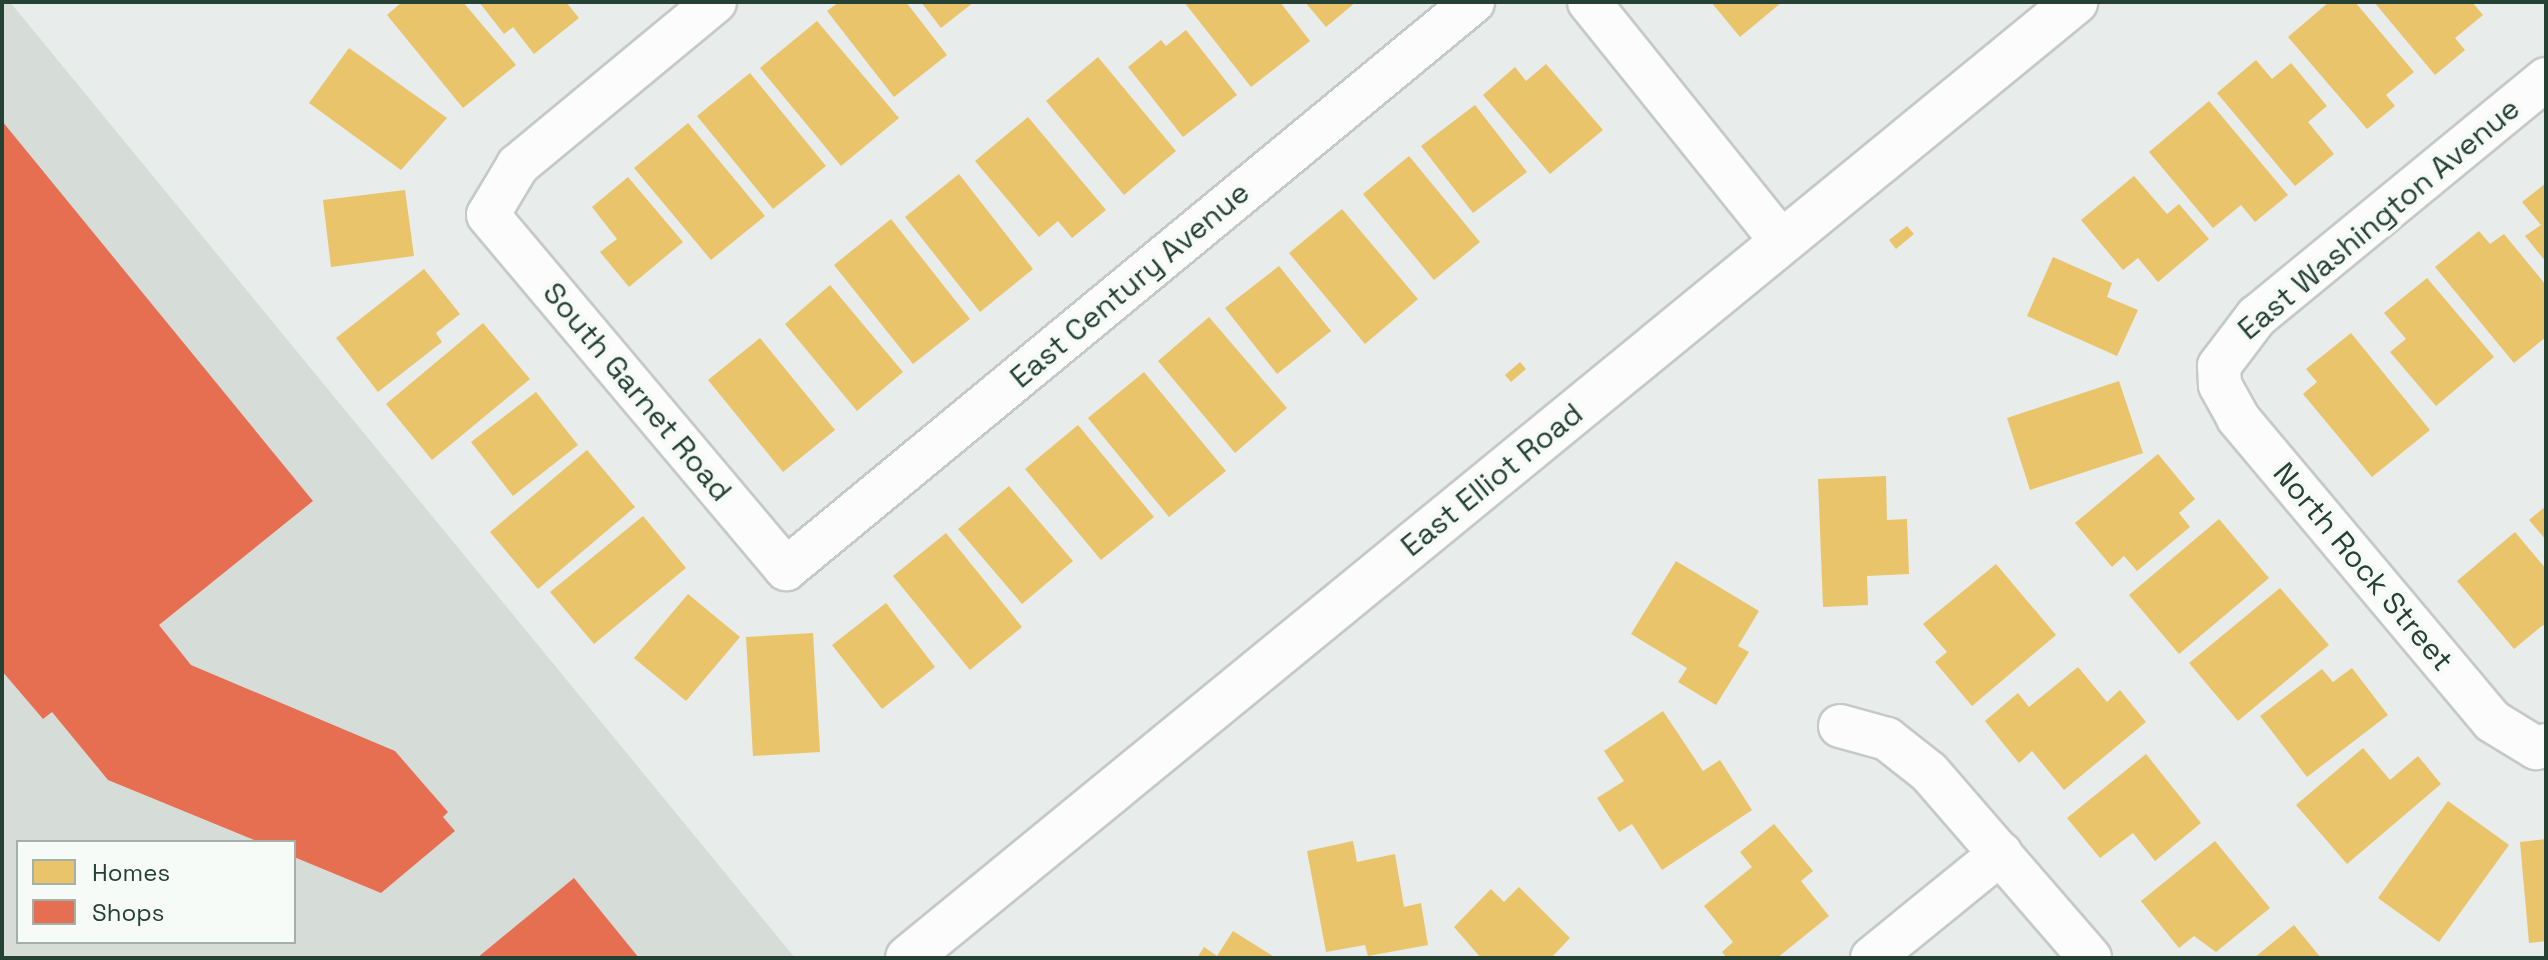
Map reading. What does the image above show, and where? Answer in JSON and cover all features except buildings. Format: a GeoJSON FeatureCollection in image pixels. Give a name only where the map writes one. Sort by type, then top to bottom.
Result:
{"type":"FeatureCollection","features":[{"type":"Feature","properties":{"kind":"main road","name":"East Elliot Road"},"geometry":{"type":"LineString","coordinates":[[908,958],[2075,2]]}},
{"type":"Feature","properties":{"kind":"street","name":"South Garnet Road"},"geometry":{"type":"LineString","coordinates":[[715,2],[518,165],[488,215],[786,569]]}},
{"type":"Feature","properties":{"kind":"street","name":"East Century Avenue"},"geometry":{"type":"LineString","coordinates":[[786,569],[1473,2]]}},
{"type":"Feature","properties":{"kind":"street"},"geometry":{"type":"LineString","coordinates":[[1589,2],[1782,242]]}},
{"type":"Feature","properties":{"kind":"street","name":"East Washington Avenue"},"geometry":{"type":"LineString","coordinates":[[2219,366],[2257,316],[2546,79]]}},
{"type":"Feature","properties":{"kind":"street","name":"North Rock Street"},"geometry":{"type":"LineString","coordinates":[[2219,366],[2227,403],[2492,721],[2541,746]]}},
{"type":"Feature","properties":{"kind":"street"},"geometry":{"type":"LineString","coordinates":[[1840,726],[1887,739],[1910,755],[2001,853],[2090,958]]}},
{"type":"Feature","properties":{"kind":"street"},"geometry":{"type":"LineString","coordinates":[[1872,958],[2001,853]]}},
{"type":"Feature","properties":{"kind":"shaded area"},"geometry":{"type":"Polygon","coordinates":[[[2,2],[10,2],[795,958],[2,958],[2,2]]]}}]}
